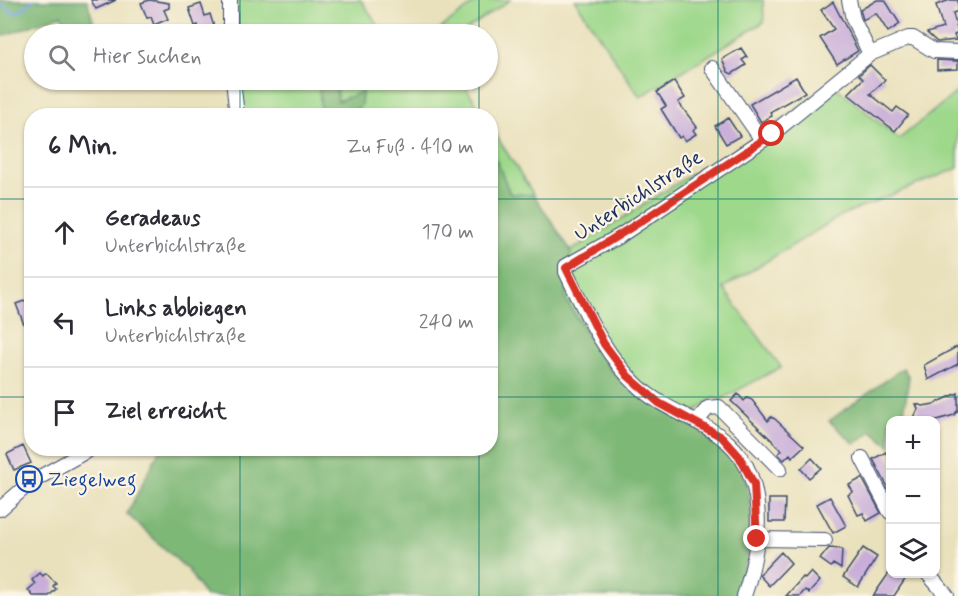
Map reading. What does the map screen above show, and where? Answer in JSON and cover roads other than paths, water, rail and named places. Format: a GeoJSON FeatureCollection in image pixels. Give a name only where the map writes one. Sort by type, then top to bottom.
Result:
{"type":"FeatureCollection","features":[{"type":"Feature","properties":{"kind":"street"},"geometry":{"type":"LineString","coordinates":[[230,0],[230,24]]}},
{"type":"Feature","properties":{"kind":"street"},"geometry":{"type":"LineString","coordinates":[[849,0],[853,19],[870,54]]}},
{"type":"Feature","properties":{"kind":"street","name":"Unterbichlstraße"},"geometry":{"type":"LineString","coordinates":[[744,596],[757,539],[754,484],[748,471],[722,437],[652,398],[615,362],[585,311],[566,272],[566,266],[643,220],[762,140],[810,105],[870,54],[908,38],[913,38],[934,51],[958,52]]}},
{"type":"Feature","properties":{"kind":"street"},"geometry":{"type":"LineString","coordinates":[[712,68],[762,140]]}},
{"type":"Feature","properties":{"kind":"street"},"geometry":{"type":"LineString","coordinates":[[234,90],[236,108]]}},
{"type":"Feature","properties":{"kind":"street"},"geometry":{"type":"LineString","coordinates":[[696,422],[708,408],[719,407],[780,469]]}},
{"type":"Feature","properties":{"kind":"street"},"geometry":{"type":"LineString","coordinates":[[0,509],[31,482],[78,456]]}},
{"type":"Feature","properties":{"kind":"street"},"geometry":{"type":"LineString","coordinates":[[862,458],[886,503]]}},
{"type":"Feature","properties":{"kind":"street"},"geometry":{"type":"LineString","coordinates":[[757,539],[825,540]]}},
{"type":"Feature","properties":{"kind":"street"},"geometry":{"type":"LineString","coordinates":[[932,578],[946,596]]}},
{"type":"Feature","properties":{"kind":"waterway"},"geometry":{"type":"LineString","coordinates":[[0,6],[4,5],[13,13],[25,8],[33,0]]}},
{"type":"Feature","properties":{"kind":"place","name":"Ziegelweg"},"geometry":{"type":"Point","coordinates":[29,479]}}]}
